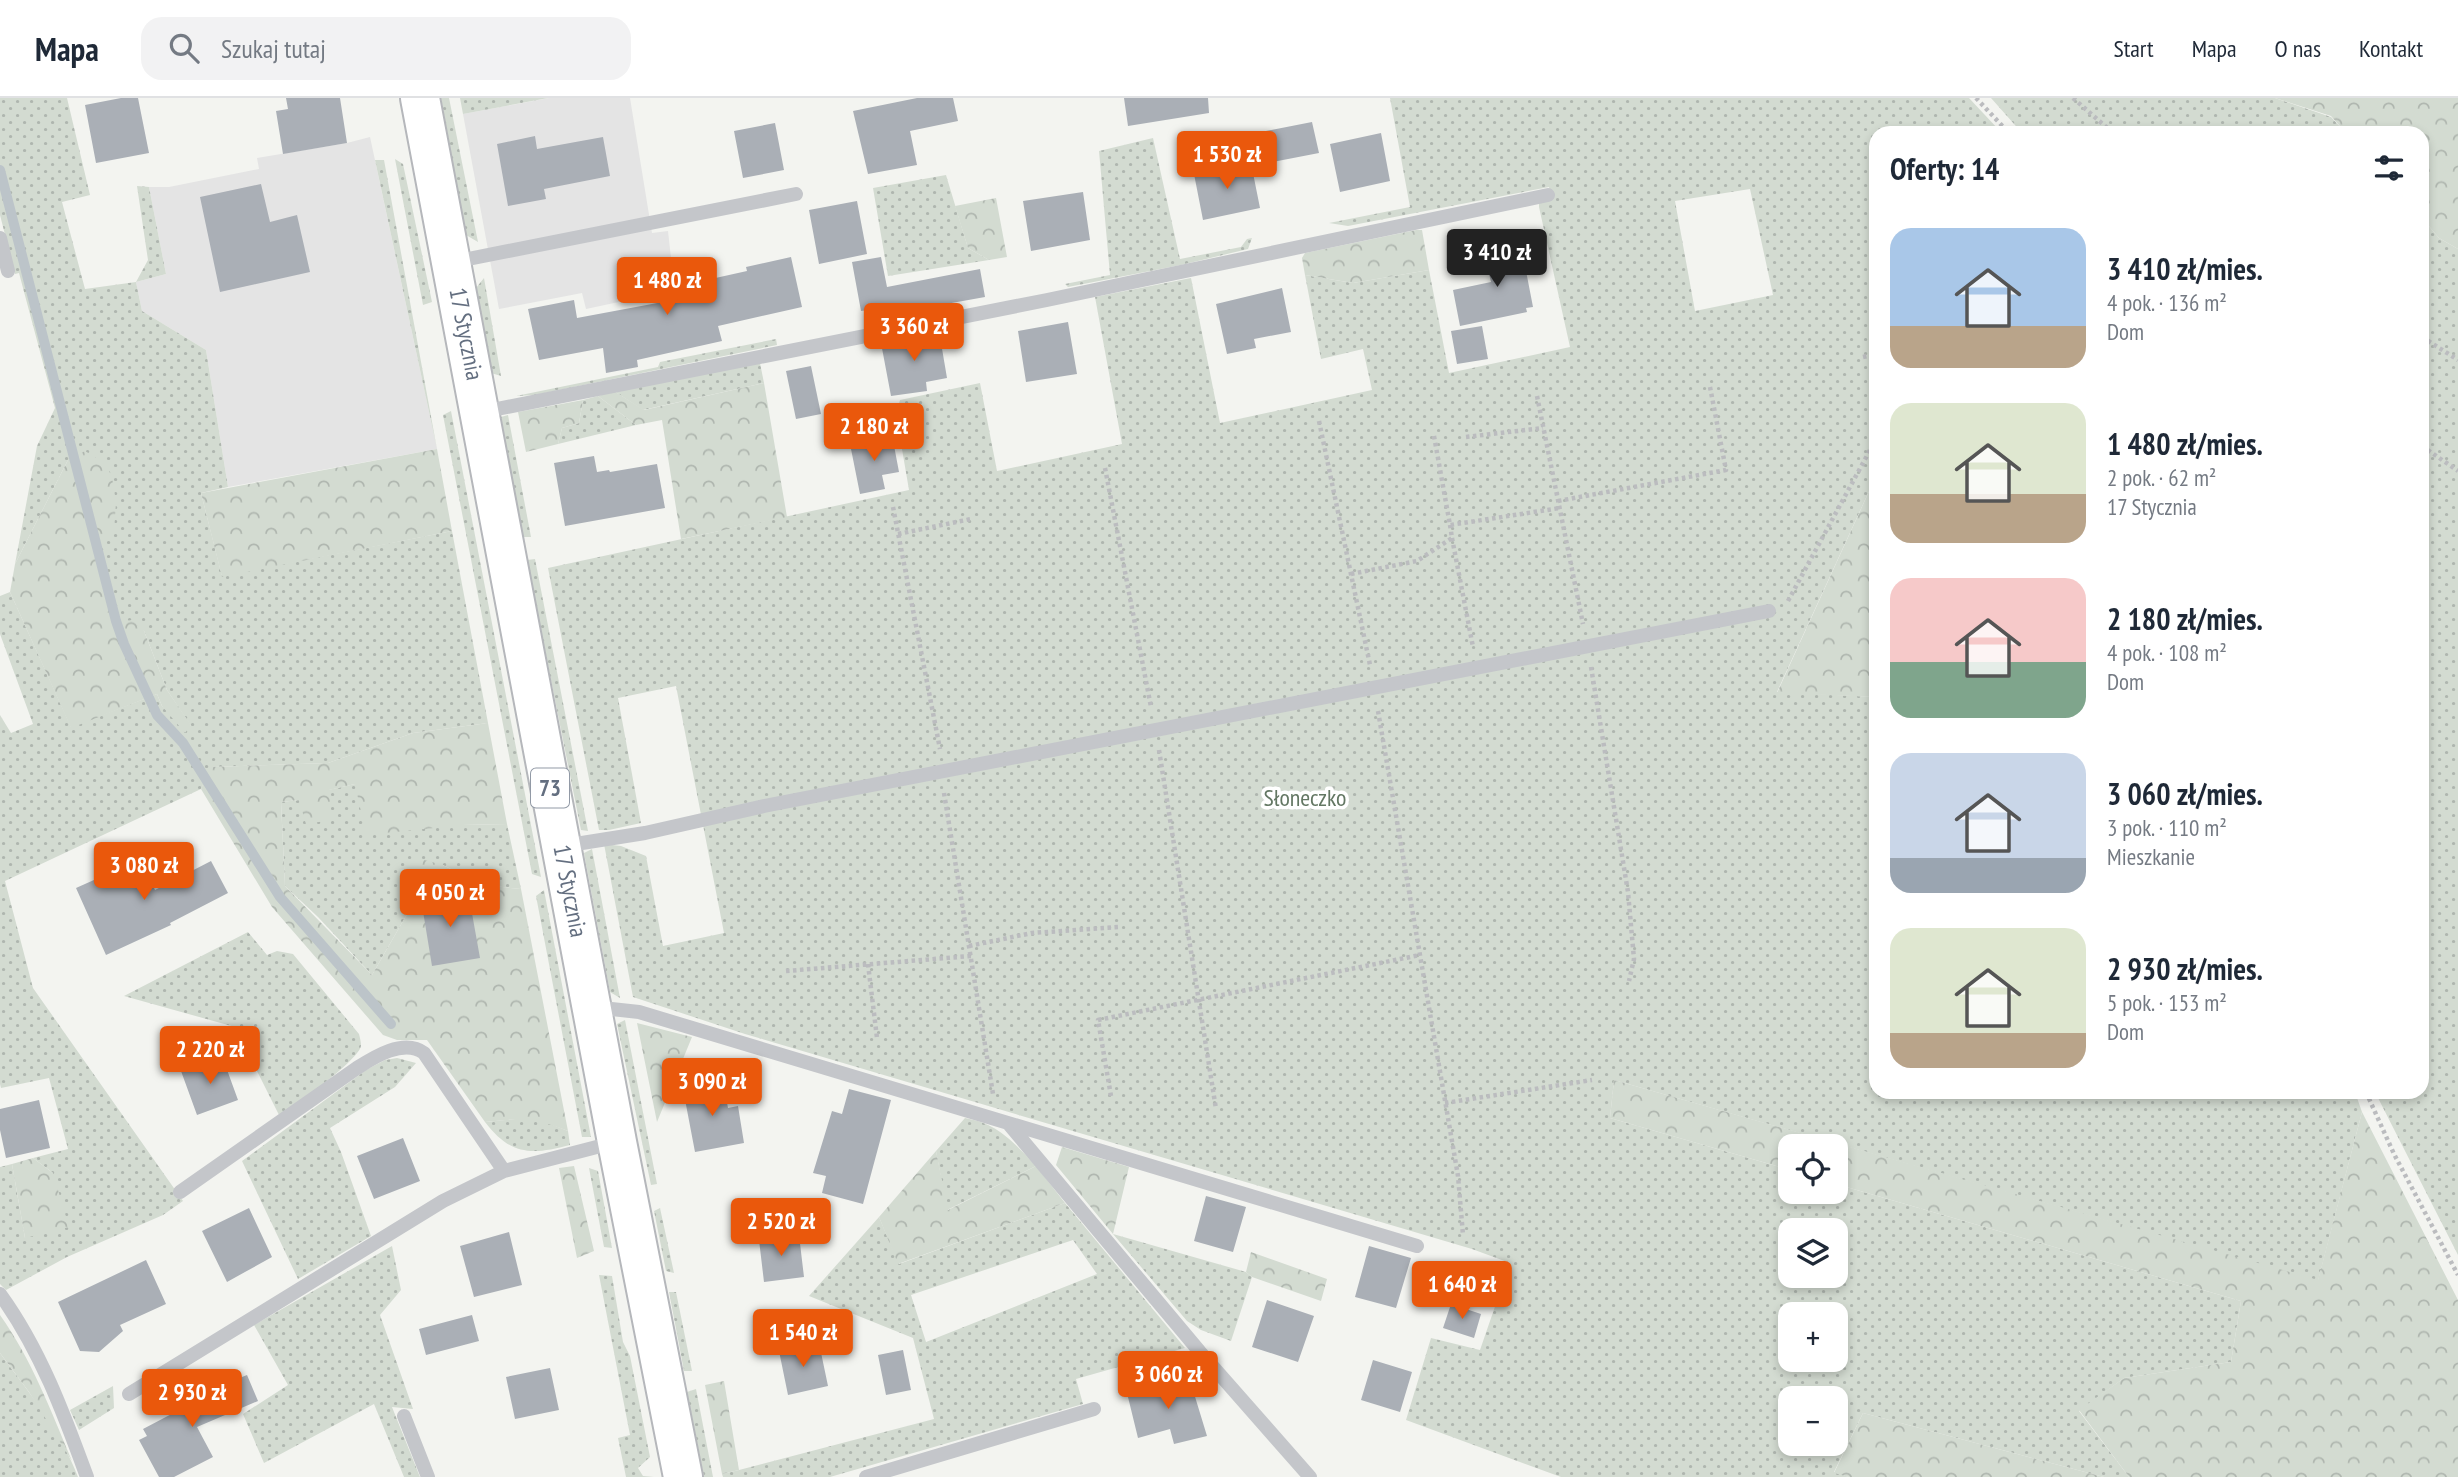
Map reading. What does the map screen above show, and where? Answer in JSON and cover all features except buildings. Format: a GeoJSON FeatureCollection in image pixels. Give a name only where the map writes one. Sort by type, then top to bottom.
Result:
{"type":"FeatureCollection","features":[{"type":"Feature","properties":{"kind":"main road","name":"17 Stycznia"},"geometry":{"type":"LineString","coordinates":[[420,98],[683,1477]]}},
{"type":"Feature","properties":{"kind":"lane"},"geometry":{"type":"LineString","coordinates":[[452,262],[796,194]]}},
{"type":"Feature","properties":{"kind":"lane"},"geometry":{"type":"LineString","coordinates":[[481,412],[1046,300],[1548,195]]}},
{"type":"Feature","properties":{"kind":"lane"},"geometry":{"type":"LineString","coordinates":[[0,238],[8,271]]}},
{"type":"Feature","properties":{"kind":"lane"},"geometry":{"type":"LineString","coordinates":[[561,846],[645,833],[764,806],[1769,611]]}},
{"type":"Feature","properties":{"kind":"lane"},"geometry":{"type":"LineString","coordinates":[[592,1007],[639,1012],[1417,1245]]}},
{"type":"Feature","properties":{"kind":"lane"},"geometry":{"type":"LineString","coordinates":[[180,1192],[363,1065],[386,1052],[402,1049],[417,1049],[424,1053],[504,1171]]}},
{"type":"Feature","properties":{"kind":"lane"},"geometry":{"type":"LineString","coordinates":[[1008,1123],[1191,1341],[1310,1477]]}},
{"type":"Feature","properties":{"kind":"lane"},"geometry":{"type":"LineString","coordinates":[[129,1394],[443,1201],[504,1171],[617,1142]]}},
{"type":"Feature","properties":{"kind":"lane"},"geometry":{"type":"LineString","coordinates":[[0,1294],[18,1322],[56,1395],[87,1477]]}},
{"type":"Feature","properties":{"kind":"lane"},"geometry":{"type":"LineString","coordinates":[[866,1477],[1094,1409]]}},
{"type":"Feature","properties":{"kind":"lane"},"geometry":{"type":"LineString","coordinates":[[404,1416],[428,1477]]}},
{"type":"Feature","properties":{"kind":"path"},"geometry":{"type":"LineString","coordinates":[[1976,98],[2002,126]]}},
{"type":"Feature","properties":{"kind":"path"},"geometry":{"type":"LineString","coordinates":[[2073,98],[2105,126]]}},
{"type":"Feature","properties":{"kind":"path"},"geometry":{"type":"LineString","coordinates":[[2429,341],[2458,360]]}},
{"type":"Feature","properties":{"kind":"path"},"geometry":{"type":"LineString","coordinates":[[1863,357],[1869,356]]}},
{"type":"Feature","properties":{"kind":"path"},"geometry":{"type":"LineString","coordinates":[[1558,501],[1726,470],[1710,387]]}},
{"type":"Feature","properties":{"kind":"path"},"geometry":{"type":"LineString","coordinates":[[1537,396],[1587,646],[1628,892],[1634,958],[1629,981]]}},
{"type":"Feature","properties":{"kind":"path"},"geometry":{"type":"LineString","coordinates":[[1319,421],[1374,687],[1461,1195],[1463,1235]]}},
{"type":"Feature","properties":{"kind":"path"},"geometry":{"type":"LineString","coordinates":[[1466,437],[1543,428]]}},
{"type":"Feature","properties":{"kind":"path"},"geometry":{"type":"LineString","coordinates":[[1434,436],[1478,668]]}},
{"type":"Feature","properties":{"kind":"path"},"geometry":{"type":"LineString","coordinates":[[2429,451],[2458,471]]}},
{"type":"Feature","properties":{"kind":"path"},"geometry":{"type":"LineString","coordinates":[[1769,611],[1780,608],[1792,596],[1869,452]]}},
{"type":"Feature","properties":{"kind":"path"},"geometry":{"type":"LineString","coordinates":[[1105,468],[1156,730],[1216,1109]]}},
{"type":"Feature","properties":{"kind":"path"},"geometry":{"type":"LineString","coordinates":[[893,507],[942,771],[993,1094]]}},
{"type":"Feature","properties":{"kind":"path"},"geometry":{"type":"LineString","coordinates":[[1450,525],[1560,508]]}},
{"type":"Feature","properties":{"kind":"path"},"geometry":{"type":"LineString","coordinates":[[898,534],[971,519]]}},
{"type":"Feature","properties":{"kind":"path"},"geometry":{"type":"LineString","coordinates":[[1351,573],[1416,561],[1452,538]]}},
{"type":"Feature","properties":{"kind":"path"},"geometry":{"type":"LineString","coordinates":[[969,946],[1032,933],[1119,927]]}},
{"type":"Feature","properties":{"kind":"path"},"geometry":{"type":"LineString","coordinates":[[1111,1097],[1098,1020],[1420,955]]}},
{"type":"Feature","properties":{"kind":"path"},"geometry":{"type":"LineString","coordinates":[[786,971],[971,956]]}},
{"type":"Feature","properties":{"kind":"path"},"geometry":{"type":"LineString","coordinates":[[868,964],[877,1038]]}},
{"type":"Feature","properties":{"kind":"path"},"geometry":{"type":"LineString","coordinates":[[1446,1103],[1592,1080]]}},
{"type":"Feature","properties":{"kind":"path"},"geometry":{"type":"LineString","coordinates":[[2369,1099],[2394,1154],[2458,1275]]}},
{"type":"Feature","properties":{"kind":"shaded area"},"geometry":{"type":"Polygon","coordinates":[[[549,98],[630,98],[652,233],[668,231],[671,258],[661,293],[586,309],[582,293],[499,309],[463,114],[549,98]]]}},
{"type":"Feature","properties":{"kind":"shaded area"},"geometry":{"type":"Polygon","coordinates":[[[370,137],[437,449],[228,487],[206,350],[142,311],[136,282],[166,274],[149,187],[169,187],[259,169],[257,158],[370,137]]]}},
{"type":"Feature","properties":{"kind":"green space"},"geometry":{"type":"Polygon","coordinates":[[[0,98],[67,98],[90,195],[62,202],[85,289],[136,282],[142,311],[206,350],[228,487],[201,493],[222,576],[452,531],[488,723],[413,733],[328,763],[212,767],[201,789],[5,881],[33,988],[183,1201],[163,1215],[67,1257],[6,1290],[0,1284],[0,1167],[12,1164],[25,1238],[53,1173],[33,1158],[68,1149],[49,1078],[1,1088],[0,1084],[0,715],[11,733],[33,724],[0,634],[0,596],[10,592],[71,727],[157,694],[162,706],[191,726],[167,690],[144,631],[113,624],[68,460],[15,564],[37,446],[55,408],[19,273],[15,274],[0,215],[0,98]]]}},
{"type":"Feature","properties":{"kind":"green space"},"geometry":{"type":"Polygon","coordinates":[[[441,98],[449,98],[478,242],[466,235],[441,98]]]}},
{"type":"Feature","properties":{"kind":"green space"},"geometry":{"type":"Polygon","coordinates":[[[460,98],[548,98],[463,114],[460,98]]]}},
{"type":"Feature","properties":{"kind":"green space","name":"Słoneczko"},"geometry":{"type":"Polygon","coordinates":[[[1390,98],[1969,98],[1995,126],[1869,126],[1869,491],[1777,692],[1869,697],[1869,1099],[2357,1099],[2362,1112],[2318,1281],[1848,1147],[1848,1134],[1803,1134],[1614,1080],[1610,1118],[1778,1167],[1778,1204],[1848,1204],[1848,1187],[2241,1301],[2231,1362],[2124,1378],[2079,1411],[2129,1477],[2104,1477],[1863,1413],[1848,1444],[1848,1386],[1778,1386],[1778,1456],[1842,1456],[1834,1472],[1849,1477],[1561,1477],[1406,1420],[1431,1338],[1480,1350],[1510,1263],[1472,1249],[745,1034],[633,997],[604,844],[621,846],[646,856],[663,946],[724,933],[676,686],[618,698],[641,823],[599,830],[548,568],[909,490],[896,414],[900,400],[980,383],[997,471],[1122,444],[1095,297],[1191,278],[1220,423],[1372,390],[1363,349],[1321,359],[1305,275],[1353,283],[1429,270],[1449,373],[1570,347],[1539,207],[1539,203],[1551,199],[1549,187],[1348,226],[1329,223],[1410,207],[1390,98]],[[1750,189],[1675,201],[1695,311],[1773,295],[1750,189]]]}},
{"type":"Feature","properties":{"kind":"green space"},"geometry":{"type":"Polygon","coordinates":[[[1991,98],[2275,98],[2331,117],[2339,126],[2016,126],[1991,98]]]}},
{"type":"Feature","properties":{"kind":"green space"},"geometry":{"type":"Polygon","coordinates":[[[2275,98],[2458,98],[2458,249],[2439,238],[2429,226],[2429,126],[2340,126],[2331,116],[2275,98]]]}},
{"type":"Feature","properties":{"kind":"green space"},"geometry":{"type":"Polygon","coordinates":[[[1153,138],[1180,259],[1241,247],[1247,239],[1252,238],[1248,249],[1068,287],[1065,284],[1110,275],[1099,151],[1153,138]]]}},
{"type":"Feature","properties":{"kind":"green space"},"geometry":{"type":"Polygon","coordinates":[[[395,159],[403,164],[432,302],[423,305],[395,159]]]}},
{"type":"Feature","properties":{"kind":"green space"},"geometry":{"type":"Polygon","coordinates":[[[375,160],[384,160],[437,449],[375,160]]]}},
{"type":"Feature","properties":{"kind":"green space"},"geometry":{"type":"Polygon","coordinates":[[[946,175],[968,248],[989,260],[888,276],[873,188],[946,175]]]}},
{"type":"Feature","properties":{"kind":"green space"},"geometry":{"type":"Polygon","coordinates":[[[137,186],[149,187],[166,274],[136,282],[148,260],[137,186]]]}},
{"type":"Feature","properties":{"kind":"green space"},"geometry":{"type":"Polygon","coordinates":[[[996,198],[1007,257],[989,260],[968,248],[955,206],[996,198]]]}},
{"type":"Feature","properties":{"kind":"green space"},"geometry":{"type":"Polygon","coordinates":[[[2429,226],[2439,238],[2458,249],[2458,1255],[2379,1099],[2429,1099],[2429,226]]]}},
{"type":"Feature","properties":{"kind":"green space"},"geometry":{"type":"Polygon","coordinates":[[[1422,230],[1429,270],[1353,283],[1305,275],[1302,258],[1305,253],[1422,230]]]}},
{"type":"Feature","properties":{"kind":"green space"},"geometry":{"type":"Polygon","coordinates":[[[484,278],[501,376],[491,373],[476,288],[484,278]]]}},
{"type":"Feature","properties":{"kind":"green space"},"geometry":{"type":"Polygon","coordinates":[[[776,339],[777,345],[535,395],[516,396],[658,367],[660,362],[776,339]]]}},
{"type":"Feature","properties":{"kind":"green space"},"geometry":{"type":"Polygon","coordinates":[[[760,363],[764,383],[643,410],[614,391],[760,363]]]}},
{"type":"Feature","properties":{"kind":"green space"},"geometry":{"type":"Polygon","coordinates":[[[764,383],[787,517],[681,539],[662,420],[636,425],[598,396],[614,391],[644,410],[764,383]]]}},
{"type":"Feature","properties":{"kind":"green space"},"geometry":{"type":"Polygon","coordinates":[[[598,396],[636,425],[558,444],[562,428],[579,423],[583,400],[598,396]]]}},
{"type":"Feature","properties":{"kind":"green space"},"geometry":{"type":"Polygon","coordinates":[[[583,400],[579,423],[562,428],[558,444],[526,452],[518,412],[583,400]]]}},
{"type":"Feature","properties":{"kind":"green space"},"geometry":{"type":"Polygon","coordinates":[[[451,411],[541,877],[532,874],[443,415],[451,411]]]}},
{"type":"Feature","properties":{"kind":"green space"},"geometry":{"type":"Polygon","coordinates":[[[508,415],[531,537],[523,537],[501,417],[508,415]]]}},
{"type":"Feature","properties":{"kind":"green space"},"geometry":{"type":"Polygon","coordinates":[[[437,449],[452,531],[222,577],[201,493],[437,449]]]}},
{"type":"Feature","properties":{"kind":"green space"},"geometry":{"type":"Polygon","coordinates":[[[85,451],[105,463],[112,477],[116,502],[114,532],[95,555],[113,623],[132,620],[144,631],[167,690],[191,725],[185,733],[162,706],[157,694],[71,728],[10,592],[15,564],[68,460],[85,451]]]}},
{"type":"Feature","properties":{"kind":"green space"},"geometry":{"type":"Polygon","coordinates":[[[1869,491],[1869,697],[1777,693],[1869,491]]]}},
{"type":"Feature","properties":{"kind":"green space"},"geometry":{"type":"Polygon","coordinates":[[[535,559],[588,831],[581,830],[527,560],[535,559]]]}},
{"type":"Feature","properties":{"kind":"green space"},"geometry":{"type":"Polygon","coordinates":[[[488,723],[507,824],[463,825],[366,835],[355,784],[329,790],[332,820],[306,824],[299,800],[281,802],[285,886],[372,975],[414,902],[413,857],[443,865],[482,885],[521,889],[568,1131],[527,1120],[485,1122],[427,1040],[397,1040],[383,1035],[272,907],[201,789],[211,767],[328,763],[413,733],[488,723]]]}},
{"type":"Feature","properties":{"kind":"green space"},"geometry":{"type":"Polygon","coordinates":[[[355,784],[463,825],[507,824],[521,889],[482,885],[443,865],[414,902],[372,975],[285,886],[281,802],[299,800],[331,820],[328,790],[355,784]]]}},
{"type":"Feature","properties":{"kind":"green space"},"geometry":{"type":"Polygon","coordinates":[[[592,849],[620,998],[610,992],[584,853],[592,849]]]}},
{"type":"Feature","properties":{"kind":"green space"},"geometry":{"type":"Polygon","coordinates":[[[544,890],[591,1137],[582,1137],[536,896],[544,890]]]}},
{"type":"Feature","properties":{"kind":"green space"},"geometry":{"type":"Polygon","coordinates":[[[248,932],[267,955],[277,951],[293,954],[359,1034],[361,1046],[349,1062],[280,1117],[235,1027],[124,996],[248,932]]]}},
{"type":"Feature","properties":{"kind":"green space"},"geometry":{"type":"Polygon","coordinates":[[[625,1020],[657,1184],[651,1185],[617,1024],[625,1020]]]}},
{"type":"Feature","properties":{"kind":"green space"},"geometry":{"type":"Polygon","coordinates":[[[637,1023],[692,1037],[657,1122],[637,1023]]]}},
{"type":"Feature","properties":{"kind":"green space"},"geometry":{"type":"Polygon","coordinates":[[[397,1058],[416,1063],[395,1087],[330,1128],[371,1236],[298,1279],[242,1161],[366,1070],[385,1060],[397,1058]]]}},
{"type":"Feature","properties":{"kind":"green space"},"geometry":{"type":"Polygon","coordinates":[[[1614,1080],[1804,1134],[1778,1134],[1778,1167],[1610,1118],[1614,1080]]]}},
{"type":"Feature","properties":{"kind":"green space"},"geometry":{"type":"Polygon","coordinates":[[[2362,1112],[2458,1300],[2458,1477],[2129,1477],[2079,1410],[2124,1378],[2231,1362],[2241,1301],[1848,1187],[1848,1146],[2318,1280],[2362,1112]]]}},
{"type":"Feature","properties":{"kind":"green space"},"geometry":{"type":"Polygon","coordinates":[[[525,1118],[543,1121],[568,1131],[570,1145],[544,1150],[523,1150],[504,1141],[485,1122],[525,1118]]]}},
{"type":"Feature","properties":{"kind":"green space"},"geometry":{"type":"Polygon","coordinates":[[[965,1118],[996,1129],[1036,1166],[947,1210],[936,1151],[965,1118]]]}},
{"type":"Feature","properties":{"kind":"green space"},"geometry":{"type":"Polygon","coordinates":[[[1062,1147],[1129,1167],[1113,1234],[1056,1165],[1062,1147]]]}},
{"type":"Feature","properties":{"kind":"green space"},"geometry":{"type":"Polygon","coordinates":[[[936,1151],[948,1210],[1036,1166],[1065,1203],[898,1264],[879,1217],[936,1151]]]}},
{"type":"Feature","properties":{"kind":"green space"},"geometry":{"type":"Polygon","coordinates":[[[33,1158],[53,1173],[69,1227],[25,1238],[12,1164],[33,1158]]]}},
{"type":"Feature","properties":{"kind":"green space"},"geometry":{"type":"Polygon","coordinates":[[[574,1166],[594,1251],[577,1258],[559,1168],[574,1166]]]}},
{"type":"Feature","properties":{"kind":"green space"},"geometry":{"type":"Polygon","coordinates":[[[589,1168],[598,1171],[612,1248],[604,1247],[589,1168]]]}},
{"type":"Feature","properties":{"kind":"green space"},"geometry":{"type":"Polygon","coordinates":[[[1065,1203],[1185,1348],[1076,1379],[1083,1404],[830,1477],[723,1477],[722,1474],[934,1419],[913,1338],[809,1296],[879,1217],[899,1264],[1065,1203]],[[1073,1240],[911,1295],[926,1342],[1097,1274],[1073,1240]]]}},
{"type":"Feature","properties":{"kind":"green space"},"geometry":{"type":"Polygon","coordinates":[[[660,1208],[674,1273],[666,1271],[654,1211],[660,1208]]]}},
{"type":"Feature","properties":{"kind":"green space"},"geometry":{"type":"Polygon","coordinates":[[[1113,1234],[1246,1272],[1252,1277],[1231,1341],[1201,1330],[1187,1321],[1113,1234]]]}},
{"type":"Feature","properties":{"kind":"green space"},"geometry":{"type":"Polygon","coordinates":[[[392,1246],[401,1290],[380,1315],[413,1409],[392,1407],[420,1477],[404,1477],[374,1404],[264,1463],[243,1414],[288,1385],[254,1325],[392,1246]]]}},
{"type":"Feature","properties":{"kind":"green space"},"geometry":{"type":"Polygon","coordinates":[[[1251,1252],[1327,1279],[1321,1301],[1252,1277],[1246,1272],[1251,1252]]]}},
{"type":"Feature","properties":{"kind":"green space"},"geometry":{"type":"Polygon","coordinates":[[[599,1275],[612,1276],[623,1342],[630,1356],[650,1457],[638,1468],[643,1476],[654,1477],[626,1477],[618,1438],[630,1435],[599,1275]]]}},
{"type":"Feature","properties":{"kind":"green space"},"geometry":{"type":"Polygon","coordinates":[[[669,1292],[676,1292],[692,1371],[684,1371],[669,1292]]]}},
{"type":"Feature","properties":{"kind":"green space"},"geometry":{"type":"Polygon","coordinates":[[[0,1315],[31,1368],[72,1461],[29,1392],[0,1353],[0,1315]]]}},
{"type":"Feature","properties":{"kind":"green space"},"geometry":{"type":"Polygon","coordinates":[[[0,1353],[53,1428],[78,1477],[0,1477],[0,1353]]]}},
{"type":"Feature","properties":{"kind":"green space"},"geometry":{"type":"Polygon","coordinates":[[[724,1381],[739,1470],[722,1474],[705,1385],[724,1381]]]}},
{"type":"Feature","properties":{"kind":"green space"},"geometry":{"type":"Polygon","coordinates":[[[113,1386],[114,1408],[79,1430],[70,1410],[113,1386]]]}},
{"type":"Feature","properties":{"kind":"green space"},"geometry":{"type":"Polygon","coordinates":[[[696,1389],[713,1477],[704,1477],[687,1392],[696,1389]]]}},
{"type":"Feature","properties":{"kind":"green space"},"geometry":{"type":"Polygon","coordinates":[[[1863,1413],[2104,1477],[1849,1477],[1834,1473],[1842,1456],[1848,1456],[1848,1444],[1863,1413]]]}},
{"type":"Feature","properties":{"kind":"waterway"},"geometry":{"type":"LineString","coordinates":[[0,170],[124,644],[157,715],[183,743],[280,897],[391,1024]]}}]}
